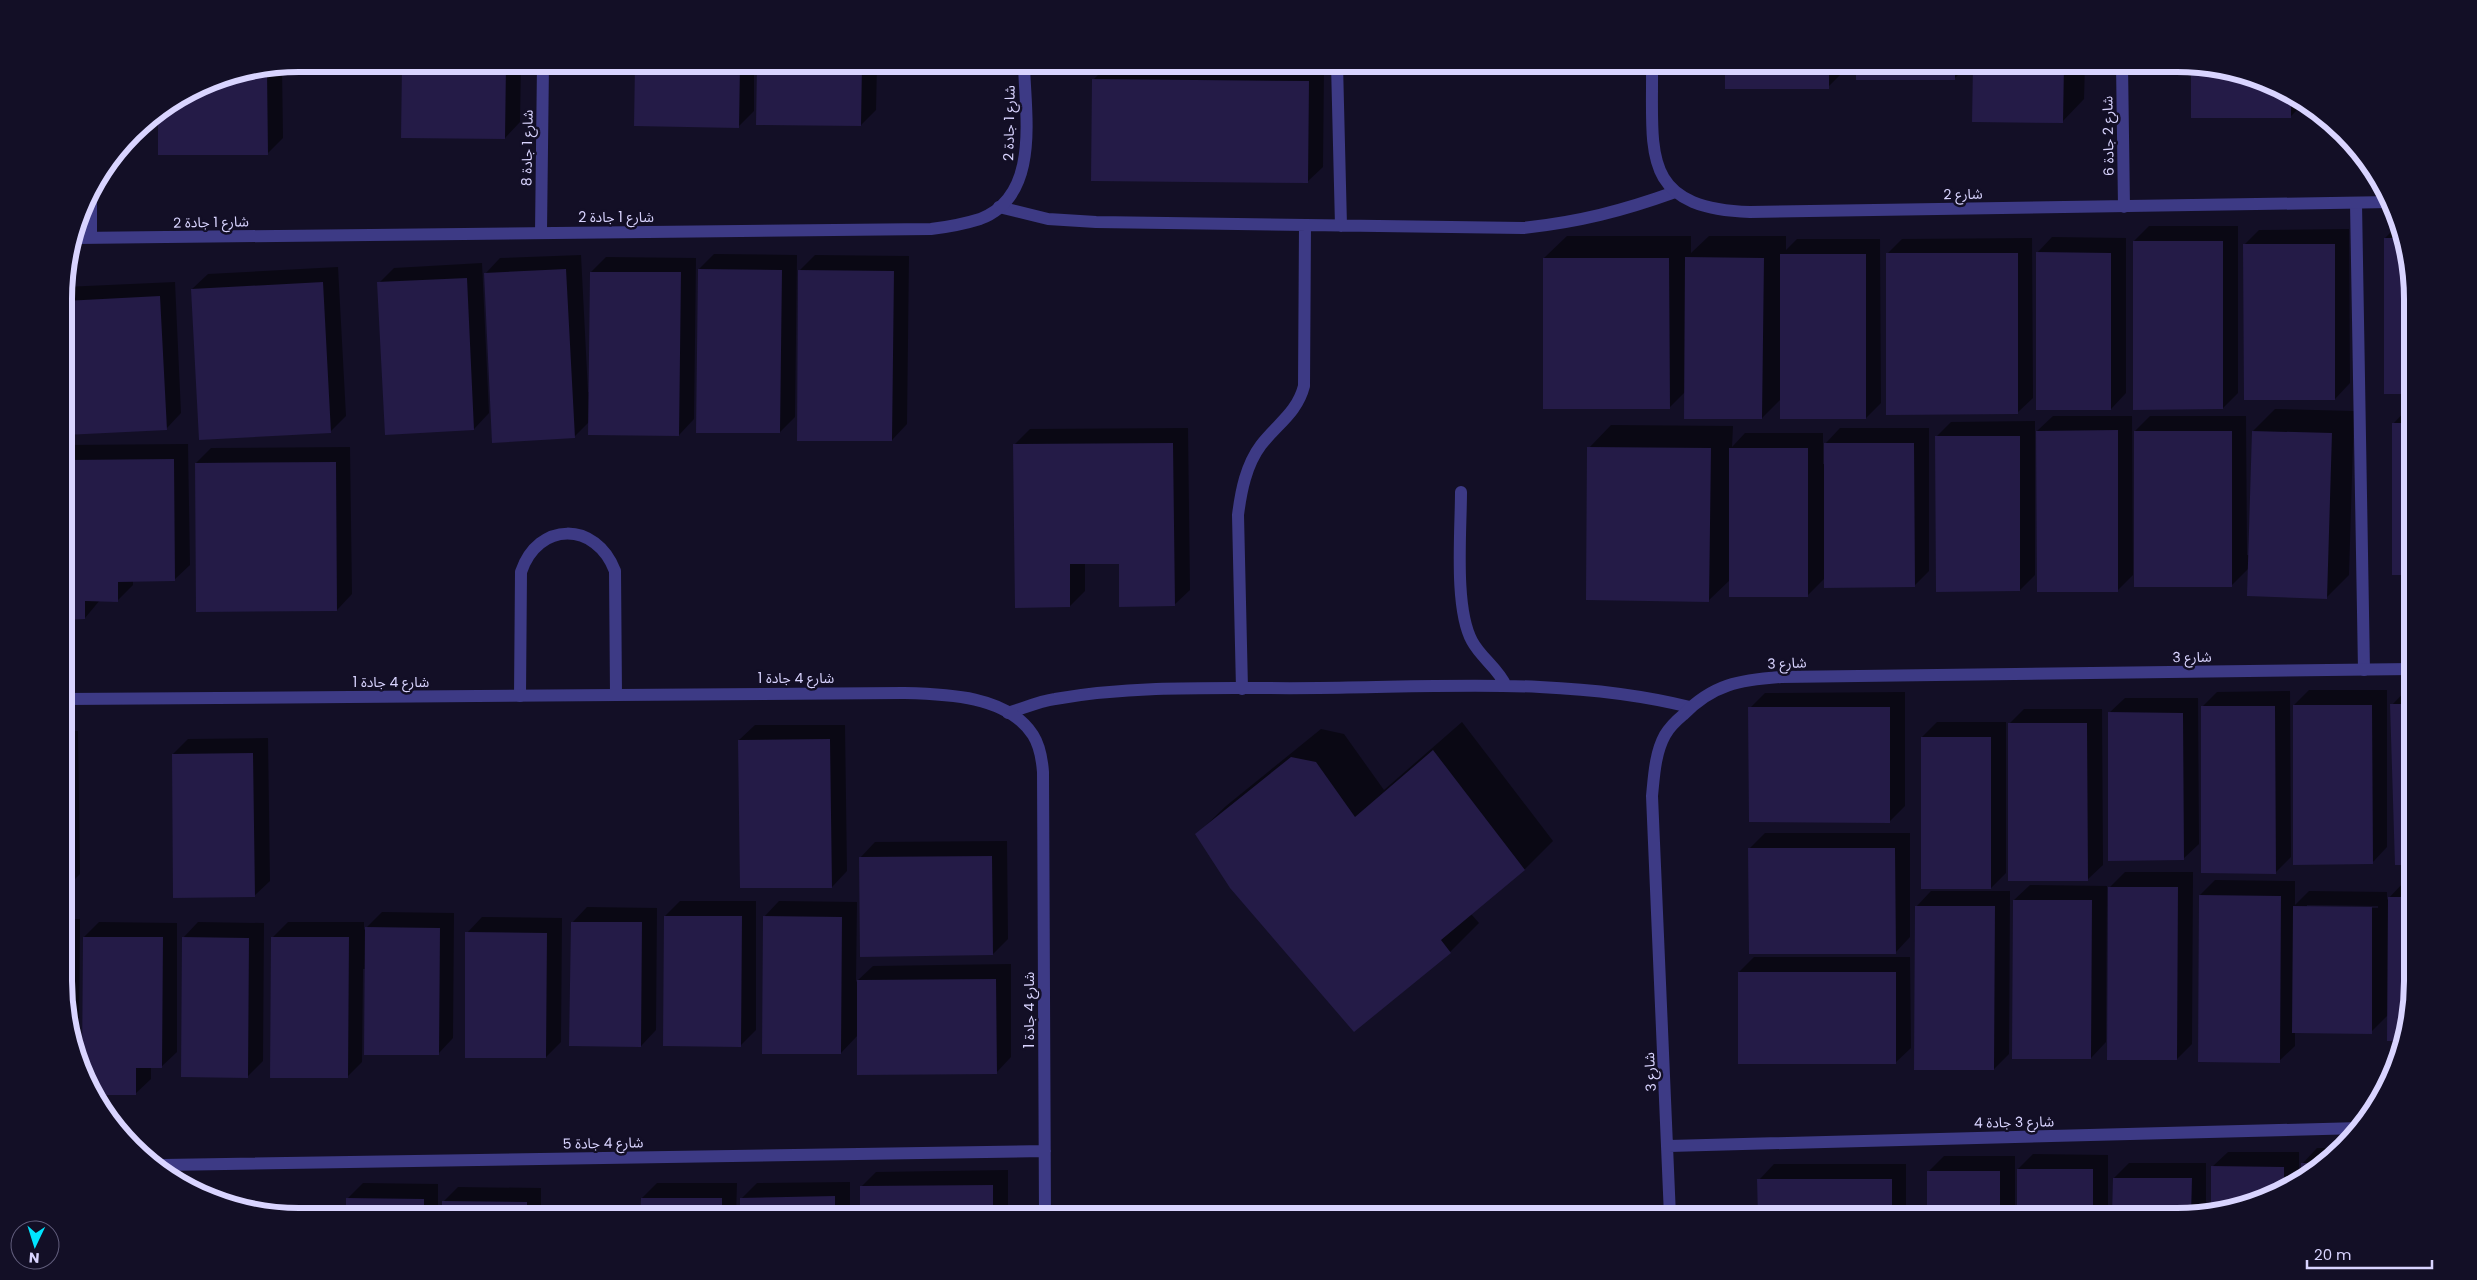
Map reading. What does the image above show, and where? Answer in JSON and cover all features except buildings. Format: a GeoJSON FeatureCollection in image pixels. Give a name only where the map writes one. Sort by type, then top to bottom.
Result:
{"type":"FeatureCollection","features":[{"type":"Feature","properties":{"kind":"street","name":"شارع 1 جادة 8"},"geometry":{"type":"LineString","coordinates":[[541,232],[543,73]]}},
{"type":"Feature","properties":{"kind":"street","name":"شارع 1 جادة 2"},"geometry":{"type":"LineString","coordinates":[[81,238],[931,229],[960,225],[982,218],[999,207],[1011,196],[1019,183],[1024,168],[1024,73]]}},
{"type":"Feature","properties":{"kind":"street"},"geometry":{"type":"LineString","coordinates":[[1337,73],[1341,226]]}},
{"type":"Feature","properties":{"kind":"street","name":"شارع 2"},"geometry":{"type":"LineString","coordinates":[[1652,73],[1655,156],[1660,175],[1675,192],[1692,203],[1709,208],[1750,212],[2382,202]]}},
{"type":"Feature","properties":{"kind":"street","name":"شارع 2 جادة 6"},"geometry":{"type":"LineString","coordinates":[[2122,73],[2124,207]]}},
{"type":"Feature","properties":{"kind":"street"},"geometry":{"type":"LineString","coordinates":[[999,207],[1048,219],[1096,222],[1523,228],[1573,223],[1628,209],[1675,192]]}},
{"type":"Feature","properties":{"kind":"street"},"geometry":{"type":"LineString","coordinates":[[2356,202],[2364,670]]}},
{"type":"Feature","properties":{"kind":"street"},"geometry":{"type":"LineString","coordinates":[[91,211],[91,238]]}},
{"type":"Feature","properties":{"kind":"street"},"geometry":{"type":"LineString","coordinates":[[1242,689],[1238,515],[1242,489],[1260,447],[1300,401],[1304,386],[1306,225]]}},
{"type":"Feature","properties":{"kind":"street"},"geometry":{"type":"LineString","coordinates":[[1461,492],[1462,594],[1465,622],[1472,642],[1501,673],[1506,686]]}},
{"type":"Feature","properties":{"kind":"street"},"geometry":{"type":"LineString","coordinates":[[520,696],[520,586],[523,565],[534,547],[546,538],[560,534],[575,534],[588,538],[600,546],[610,557],[615,570],[616,695]]}},
{"type":"Feature","properties":{"kind":"street","name":"شارع 3"},"geometry":{"type":"LineString","coordinates":[[1670,1208],[1652,796],[1658,754],[1665,735],[1698,700],[1720,687],[1746,679],[1781,677],[2404,670]]}},
{"type":"Feature","properties":{"kind":"street"},"geometry":{"type":"LineString","coordinates":[[1008,713],[1053,699],[1123,691],[1506,686],[1597,690],[1652,698],[1690,707]]}},
{"type":"Feature","properties":{"kind":"street","name":"شارع 4 جادة 1"},"geometry":{"type":"LineString","coordinates":[[72,700],[932,693],[974,700],[1008,713],[1033,735],[1038,746],[1043,772],[1045,1208]]}},
{"type":"Feature","properties":{"kind":"street","name":"شارع 3 جادة 4"},"geometry":{"type":"LineString","coordinates":[[1668,1146],[2350,1128]]}},
{"type":"Feature","properties":{"kind":"street","name":"شارع 4 جادة 5"},"geometry":{"type":"LineString","coordinates":[[167,1165],[1044,1151]]}}]}
